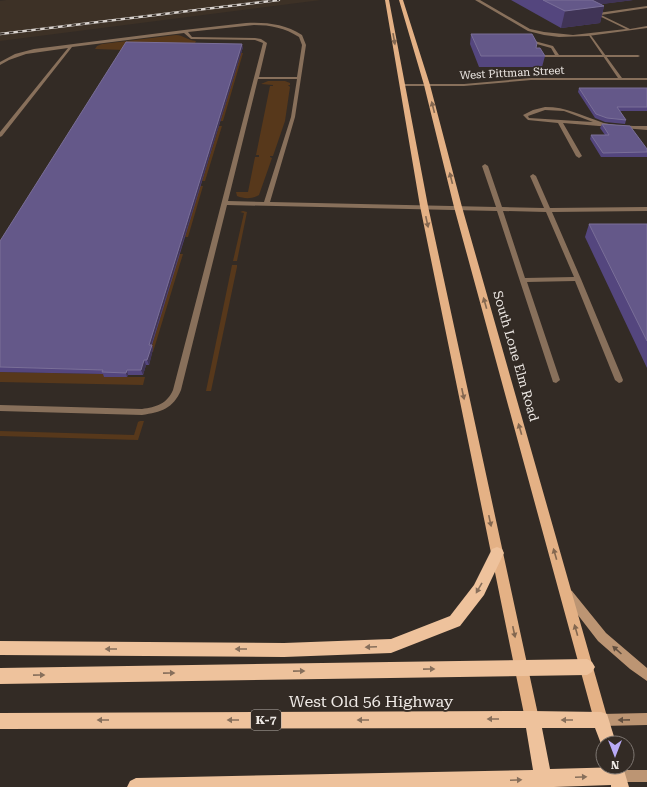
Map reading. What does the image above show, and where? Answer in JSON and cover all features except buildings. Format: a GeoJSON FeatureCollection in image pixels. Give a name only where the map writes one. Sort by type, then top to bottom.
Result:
{"type":"FeatureCollection","features":[{"type":"Feature","properties":{"kind":"highway"},"geometry":{"type":"LineString","coordinates":[[0,648],[284,650],[391,646],[455,621],[479,590],[497,553]]}},
{"type":"Feature","properties":{"kind":"highway"},"geometry":{"type":"LineString","coordinates":[[0,676],[587,667]]}},
{"type":"Feature","properties":{"kind":"highway"},"geometry":{"type":"LineString","coordinates":[[532,719],[545,783]]}},
{"type":"Feature","properties":{"kind":"highway"},"geometry":{"type":"LineString","coordinates":[[601,720],[606,735]]}},
{"type":"Feature","properties":{"kind":"highway","name":"West Old 56 Highway"},"geometry":{"type":"LineString","coordinates":[[0,721],[601,720]]}},
{"type":"Feature","properties":{"kind":"highway"},"geometry":{"type":"LineString","coordinates":[[136,787],[545,783],[617,777]]}},
{"type":"Feature","properties":{"kind":"main road"},"geometry":{"type":"LineString","coordinates":[[387,0],[424,206],[532,719]]}},
{"type":"Feature","properties":{"kind":"main road","name":"South Lone Elm Road"},"geometry":{"type":"LineString","coordinates":[[401,0],[427,85],[458,207],[601,720]]}},
{"type":"Feature","properties":{"kind":"main road"},"geometry":{"type":"LineString","coordinates":[[566,591],[602,637],[634,665],[647,674]]}},
{"type":"Feature","properties":{"kind":"main road","name":"West Old 56 Highway"},"geometry":{"type":"LineString","coordinates":[[601,720],[647,719]]}},
{"type":"Feature","properties":{"kind":"main road"},"geometry":{"type":"LineString","coordinates":[[617,777],[647,776]]}},
{"type":"Feature","properties":{"kind":"street"},"geometry":{"type":"LineString","coordinates":[[477,0],[529,30],[548,35],[589,35],[647,27]]}},
{"type":"Feature","properties":{"kind":"street"},"geometry":{"type":"LineString","coordinates":[[598,14],[647,7]]}},
{"type":"Feature","properties":{"kind":"street"},"geometry":{"type":"LineString","coordinates":[[591,11],[630,30]]}},
{"type":"Feature","properties":{"kind":"street"},"geometry":{"type":"LineString","coordinates":[[0,64],[21,53],[184,31],[255,24],[276,26],[291,30],[301,36],[303,41],[298,78],[291,124],[267,203]]}},
{"type":"Feature","properties":{"kind":"street"},"geometry":{"type":"LineString","coordinates":[[0,408],[142,412],[164,407],[171,402],[178,390],[265,43],[255,39],[191,38],[184,31]]}},
{"type":"Feature","properties":{"kind":"street"},"geometry":{"type":"LineString","coordinates":[[589,35],[621,79]]}},
{"type":"Feature","properties":{"kind":"street"},"geometry":{"type":"LineString","coordinates":[[524,39],[552,47],[558,56]]}},
{"type":"Feature","properties":{"kind":"street"},"geometry":{"type":"LineString","coordinates":[[0,134],[71,46]]}},
{"type":"Feature","properties":{"kind":"street"},"geometry":{"type":"LineString","coordinates":[[536,56],[638,56]]}},
{"type":"Feature","properties":{"kind":"street"},"geometry":{"type":"LineString","coordinates":[[256,78],[298,78]]}},
{"type":"Feature","properties":{"kind":"street","name":"West Pittman Street"},"geometry":{"type":"LineString","coordinates":[[402,85],[464,85],[531,79],[647,79]]}},
{"type":"Feature","properties":{"kind":"street"},"geometry":{"type":"LineString","coordinates":[[602,126],[586,117],[557,107],[530,112],[525,115],[528,119],[602,126],[647,128]]}},
{"type":"Feature","properties":{"kind":"street"},"geometry":{"type":"LineString","coordinates":[[560,122],[579,156]]}},
{"type":"Feature","properties":{"kind":"street"},"geometry":{"type":"LineString","coordinates":[[484,166],[556,380]]}},
{"type":"Feature","properties":{"kind":"street"},"geometry":{"type":"LineString","coordinates":[[533,176],[578,279],[619,380]]}},
{"type":"Feature","properties":{"kind":"street"},"geometry":{"type":"LineString","coordinates":[[225,202],[548,210],[647,209]]}},
{"type":"Feature","properties":{"kind":"street"},"geometry":{"type":"LineString","coordinates":[[523,280],[578,279]]}},
{"type":"Feature","properties":{"kind":"shaded area"},"geometry":{"type":"Polygon","coordinates":[[[321,0],[0,41],[0,1],[321,0]]]}},
{"type":"Feature","properties":{"kind":"shaded area"},"geometry":{"type":"Polygon","coordinates":[[[176,35],[196,41],[194,45],[245,46],[124,50],[95,49],[97,46],[102,44],[176,35]]]}},
{"type":"Feature","properties":{"kind":"shaded area"},"geometry":{"type":"Polygon","coordinates":[[[241,53],[243,53],[223,121],[220,121],[241,53]]]}},
{"type":"Feature","properties":{"kind":"shaded area"},"geometry":{"type":"Polygon","coordinates":[[[268,81],[285,81],[290,83],[290,85],[288,85],[290,87],[285,121],[273,156],[270,156],[272,158],[259,195],[251,198],[243,198],[237,196],[236,192],[248,192],[255,157],[259,157],[259,155],[256,155],[270,86],[273,86],[261,84],[268,81]]]}},
{"type":"Feature","properties":{"kind":"shaded area"},"geometry":{"type":"Polygon","coordinates":[[[219,126],[222,126],[205,181],[202,181],[219,126]]]}},
{"type":"Feature","properties":{"kind":"shaded area"},"geometry":{"type":"Polygon","coordinates":[[[200,186],[203,186],[188,237],[185,237],[200,186]]]}},
{"type":"Feature","properties":{"kind":"shaded area"},"geometry":{"type":"Polygon","coordinates":[[[240,212],[247,212],[237,261],[233,261],[244,213],[240,212]]]}},
{"type":"Feature","properties":{"kind":"shaded area"},"geometry":{"type":"Polygon","coordinates":[[[179,254],[183,254],[153,352],[150,352],[179,254]]]}},
{"type":"Feature","properties":{"kind":"shaded area"},"geometry":{"type":"Polygon","coordinates":[[[232,265],[237,265],[237,267],[211,391],[206,391],[232,265]]]}},
{"type":"Feature","properties":{"kind":"shaded area"},"geometry":{"type":"Polygon","coordinates":[[[0,372],[105,374],[104,377],[145,377],[143,385],[0,382],[0,372]]]}},
{"type":"Feature","properties":{"kind":"shaded area"},"geometry":{"type":"Polygon","coordinates":[[[144,421],[138,440],[0,436],[0,431],[134,435],[138,422],[144,421]]]}},
{"type":"Feature","properties":{"kind":"railway"},"geometry":{"type":"LineString","coordinates":[[0,34],[279,0]]}}]}
